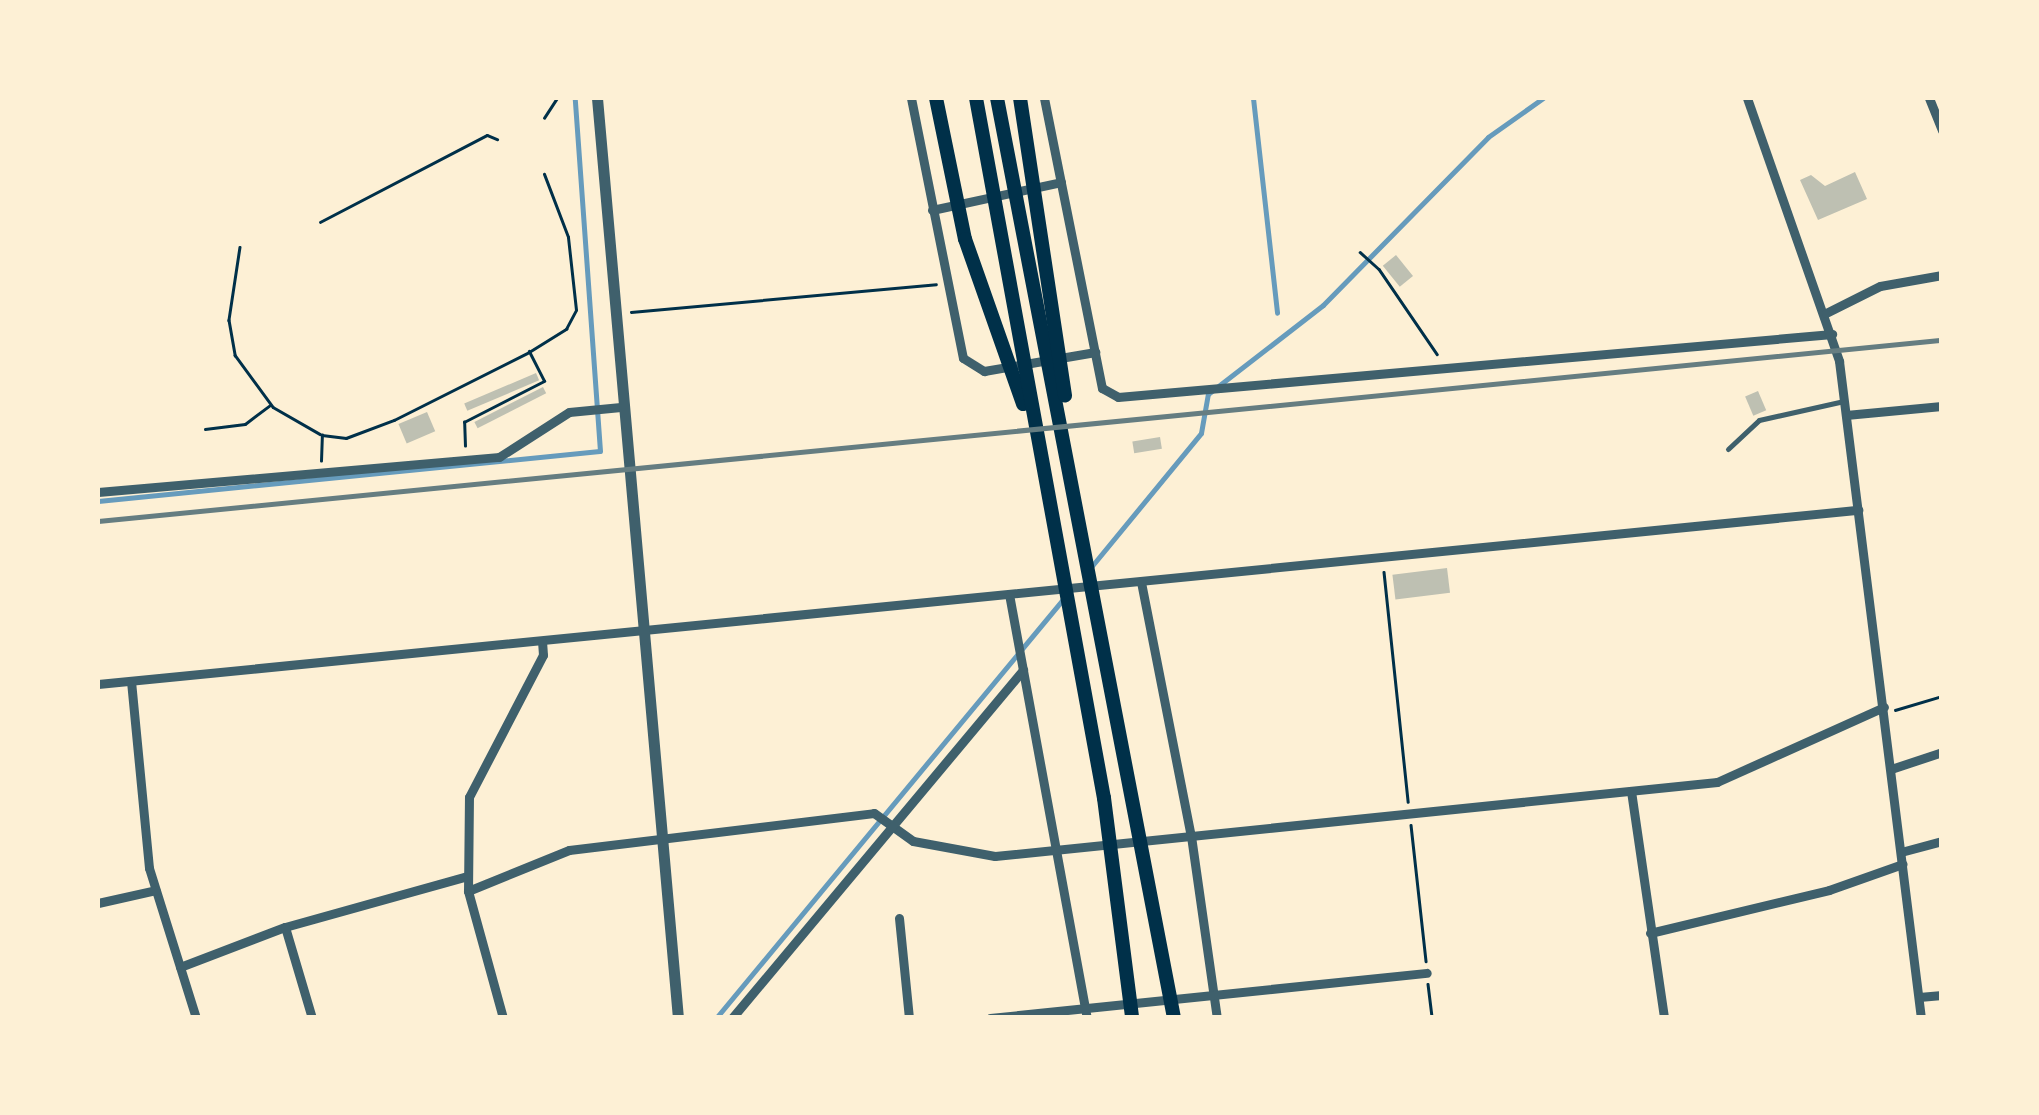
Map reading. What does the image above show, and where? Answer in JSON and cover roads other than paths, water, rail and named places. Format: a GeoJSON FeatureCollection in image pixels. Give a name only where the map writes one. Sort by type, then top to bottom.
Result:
{"type":"FeatureCollection","features":[{"type":"Feature","properties":{"kind":"main road"},"geometry":{"type":"LineString","coordinates":[[936,98],[965,239],[1038,447]]}},
{"type":"Feature","properties":{"kind":"main road"},"geometry":{"type":"LineString","coordinates":[[976,98],[1104,798],[1132,1018]]}},
{"type":"Feature","properties":{"kind":"main road"},"geometry":{"type":"LineString","coordinates":[[997,98],[1174,1018]]}},
{"type":"Feature","properties":{"kind":"main road"},"geometry":{"type":"LineString","coordinates":[[1020,98],[1087,555]]}},
{"type":"Feature","properties":{"kind":"street"},"geometry":{"type":"LineString","coordinates":[[597,98],[678,1018]]}},
{"type":"Feature","properties":{"kind":"street"},"geometry":{"type":"LineString","coordinates":[[912,98],[946,283],[971,368],[1094,352]]}},
{"type":"Feature","properties":{"kind":"street"},"geometry":{"type":"LineString","coordinates":[[1044,98],[1102,388],[1118,398],[1200,387],[1245,388],[1832,334]]}},
{"type":"Feature","properties":{"kind":"street"},"geometry":{"type":"LineString","coordinates":[[1747,98],[1832,334],[1884,710],[1920,1018]]}},
{"type":"Feature","properties":{"kind":"street"},"geometry":{"type":"LineString","coordinates":[[1929,98],[1942,131]]}},
{"type":"Feature","properties":{"kind":"street"},"geometry":{"type":"LineString","coordinates":[[932,210],[1060,182]]}},
{"type":"Feature","properties":{"kind":"street"},"geometry":{"type":"LineString","coordinates":[[1826,313],[1880,286],[1942,274]]}},
{"type":"Feature","properties":{"kind":"street"},"geometry":{"type":"LineString","coordinates":[[1846,415],[1942,406]]}},
{"type":"Feature","properties":{"kind":"street"},"geometry":{"type":"LineString","coordinates":[[98,492],[466,459],[516,450],[569,412],[622,407]]}},
{"type":"Feature","properties":{"kind":"street"},"geometry":{"type":"LineString","coordinates":[[98,684],[1858,510]]}},
{"type":"Feature","properties":{"kind":"street"},"geometry":{"type":"LineString","coordinates":[[1141,582],[1191,836],[1217,1018]]}},
{"type":"Feature","properties":{"kind":"street"},"geometry":{"type":"LineString","coordinates":[[1009,594],[1086,1013]]}},
{"type":"Feature","properties":{"kind":"street"},"geometry":{"type":"LineString","coordinates":[[503,1018],[468,891],[469,797],[543,655],[542,642]]}},
{"type":"Feature","properties":{"kind":"street"},"geometry":{"type":"LineString","coordinates":[[732,1018],[888,826],[1023,670]]}},
{"type":"Feature","properties":{"kind":"street"},"geometry":{"type":"LineString","coordinates":[[131,681],[156,890],[196,1018]]}},
{"type":"Feature","properties":{"kind":"street"},"geometry":{"type":"LineString","coordinates":[[468,891],[570,850],[874,812],[912,841],[996,856],[1717,782],[1884,710]]}},
{"type":"Feature","properties":{"kind":"street"},"geometry":{"type":"LineString","coordinates":[[1891,768],[1942,752]]}},
{"type":"Feature","properties":{"kind":"street"},"geometry":{"type":"LineString","coordinates":[[1631,791],[1664,1018]]}},
{"type":"Feature","properties":{"kind":"street"},"geometry":{"type":"LineString","coordinates":[[1901,852],[1942,841]]}},
{"type":"Feature","properties":{"kind":"street"},"geometry":{"type":"LineString","coordinates":[[1650,933],[1829,890],[1903,864]]}},
{"type":"Feature","properties":{"kind":"street"},"geometry":{"type":"LineString","coordinates":[[180,967],[285,927],[468,876]]}},
{"type":"Feature","properties":{"kind":"street"},"geometry":{"type":"LineString","coordinates":[[98,903],[156,890]]}},
{"type":"Feature","properties":{"kind":"street"},"geometry":{"type":"LineString","coordinates":[[899,918],[909,1018]]}},
{"type":"Feature","properties":{"kind":"street"},"geometry":{"type":"LineString","coordinates":[[285,927],[312,1018]]}},
{"type":"Feature","properties":{"kind":"street"},"geometry":{"type":"LineString","coordinates":[[990,1018],[1086,1013],[1214,995],[1427,974]]}},
{"type":"Feature","properties":{"kind":"street"},"geometry":{"type":"LineString","coordinates":[[1919,997],[1942,995]]}},
{"type":"Feature","properties":{"kind":"lane"},"geometry":{"type":"LineString","coordinates":[[1728,449],[1759,420],[1844,400]]}},
{"type":"Feature","properties":{"kind":"waterway"},"geometry":{"type":"LineString","coordinates":[[98,501],[600,451],[575,98]]}},
{"type":"Feature","properties":{"kind":"waterway"},"geometry":{"type":"LineString","coordinates":[[1253,98],[1277,313]]}},
{"type":"Feature","properties":{"kind":"waterway"},"geometry":{"type":"LineString","coordinates":[[1091,567],[1201,433],[1208,394],[1323,305],[1488,137],[1543,98]]}},
{"type":"Feature","properties":{"kind":"waterway"},"geometry":{"type":"LineString","coordinates":[[716,1018],[1064,598]]}},
{"type":"Feature","properties":{"kind":"railway"},"geometry":{"type":"LineString","coordinates":[[98,521],[1942,340]]}}]}
